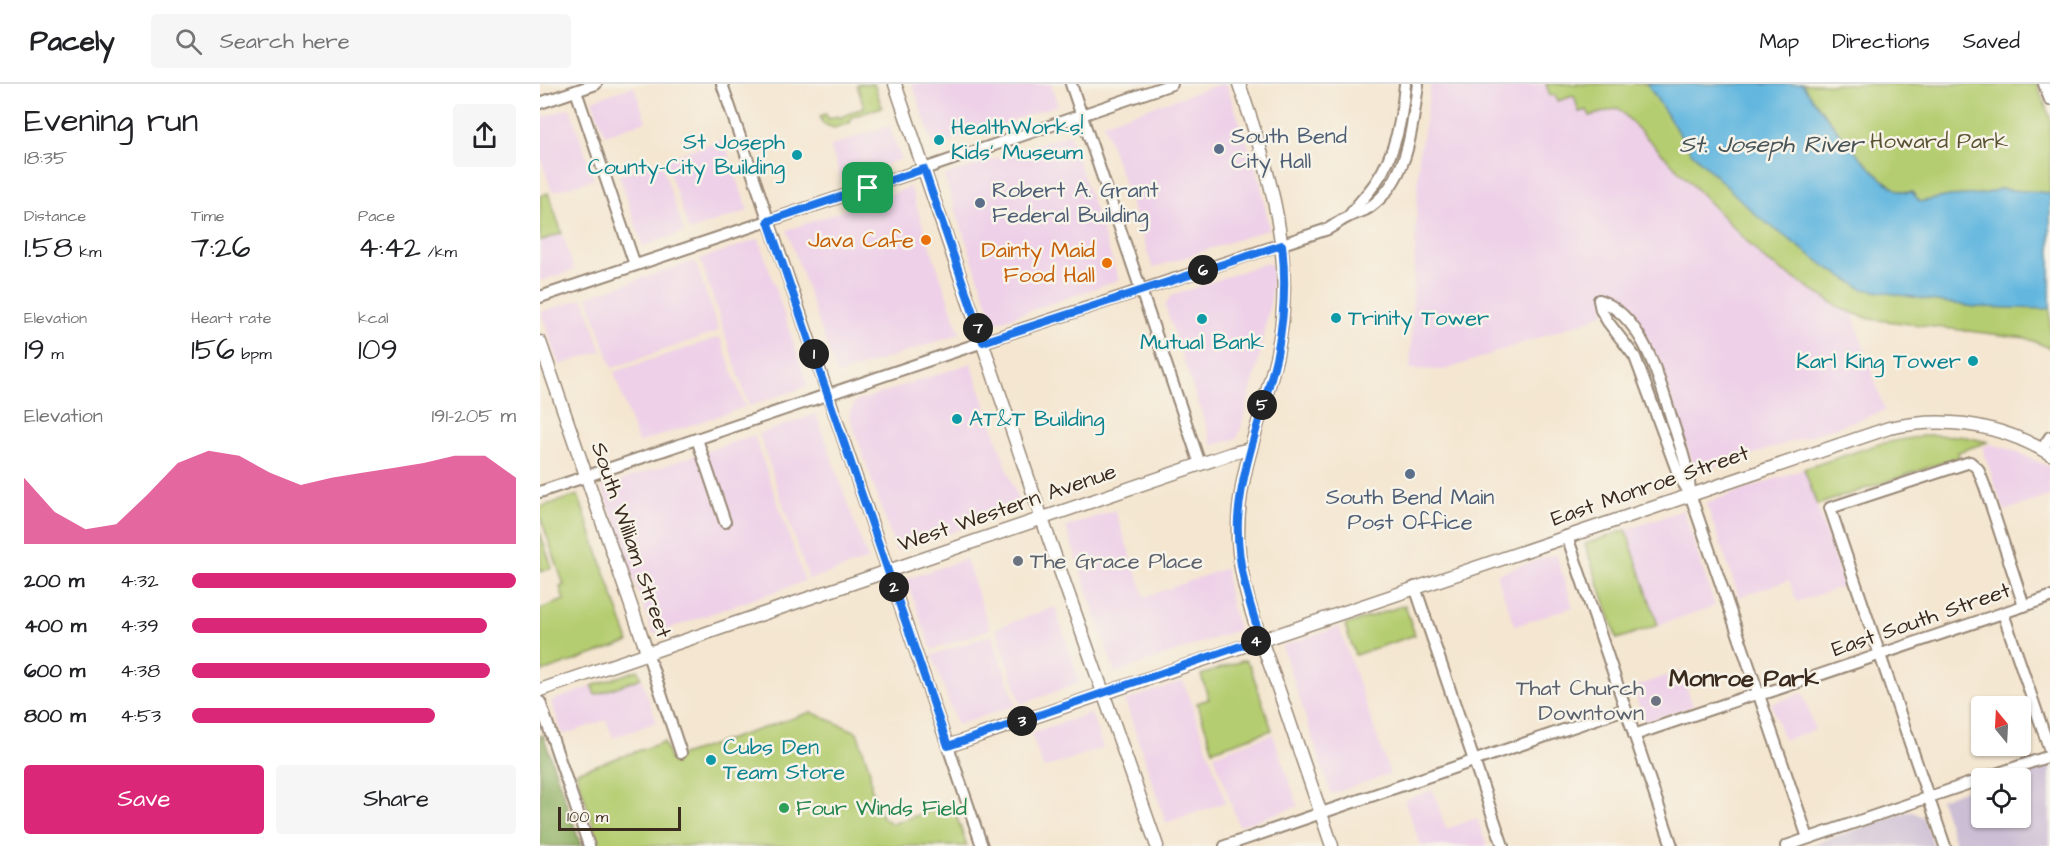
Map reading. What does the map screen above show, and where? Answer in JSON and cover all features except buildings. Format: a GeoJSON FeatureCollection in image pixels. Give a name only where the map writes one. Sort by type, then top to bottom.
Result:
{"type":"FeatureCollection","features":[{"type":"Feature","properties":{"kind":"main road"},"geometry":{"type":"LineString","coordinates":[[895,84],[1042,519],[1157,846]]}},
{"type":"Feature","properties":{"kind":"main road"},"geometry":{"type":"LineString","coordinates":[[1239,84],[1268,170],[1276,206],[1284,273],[1279,343],[1250,449],[1238,519],[1238,540],[1246,594],[1332,846]]}},
{"type":"Feature","properties":{"kind":"main road","name":"South William Street"},"geometry":{"type":"LineString","coordinates":[[540,342],[647,652]]}},
{"type":"Feature","properties":{"kind":"main road","name":"East Monroe Street"},"geometry":{"type":"LineString","coordinates":[[948,746],[1872,432],[1908,424],[1940,422],[1976,426],[2012,435],[2046,452]]}},
{"type":"Feature","properties":{"kind":"main road","name":"West Western Avenue"},"geometry":{"type":"LineString","coordinates":[[540,690],[1200,464],[1250,449]]}},
{"type":"Feature","properties":{"kind":"street"},"geometry":{"type":"LineString","coordinates":[[540,103],[596,84]]}},
{"type":"Feature","properties":{"kind":"street"},"geometry":{"type":"LineString","coordinates":[[722,84],[982,846]]}},
{"type":"Feature","properties":{"kind":"street"},"geometry":{"type":"LineString","coordinates":[[1071,84],[1200,464]]}},
{"type":"Feature","properties":{"kind":"street"},"geometry":{"type":"LineString","coordinates":[[540,297],[1172,84]]}},
{"type":"Feature","properties":{"kind":"street"},"geometry":{"type":"LineString","coordinates":[[1350,215],[1377,180],[1388,159],[1399,126],[1405,84]]}},
{"type":"Feature","properties":{"kind":"street"},"geometry":{"type":"LineString","coordinates":[[540,492],[983,342],[1282,245],[1328,228],[1350,215],[1363,212],[1372,206],[1388,187],[1403,163],[1410,139],[1418,84]]}},
{"type":"Feature","properties":{"kind":"street"},"geometry":{"type":"LineString","coordinates":[[2044,84],[2050,100]]}},
{"type":"Feature","properties":{"kind":"street"},"geometry":{"type":"LineString","coordinates":[[576,91],[636,265]]}},
{"type":"Feature","properties":{"kind":"street"},"geometry":{"type":"LineString","coordinates":[[1690,494],[1689,472],[1662,388],[1647,350],[1617,310],[1610,304],[1599,300],[1601,310],[1608,322],[1638,362],[1679,476],[1690,494],[1808,838]]}},
{"type":"Feature","properties":{"kind":"street","name":"East Monroe Street"},"geometry":{"type":"LineString","coordinates":[[2046,452],[2050,437]]}},
{"type":"Feature","properties":{"kind":"street"},"geometry":{"type":"LineString","coordinates":[[697,439],[725,522]]}},
{"type":"Feature","properties":{"kind":"street"},"geometry":{"type":"LineString","coordinates":[[1945,846],[1830,508],[1966,462],[1974,464],[1985,487],[2024,606]]}},
{"type":"Feature","properties":{"kind":"street"},"geometry":{"type":"LineString","coordinates":[[1567,536],[1672,846]]}},
{"type":"Feature","properties":{"kind":"street"},"geometry":{"type":"LineString","coordinates":[[1415,587],[1503,846]]}},
{"type":"Feature","properties":{"kind":"street","name":"East South Street"},"geometry":{"type":"LineString","coordinates":[[1634,735],[2050,597]]}},
{"type":"Feature","properties":{"kind":"street"},"geometry":{"type":"LineString","coordinates":[[2003,613],[2050,751]]}},
{"type":"Feature","properties":{"kind":"street","name":"South William Street"},"geometry":{"type":"LineString","coordinates":[[647,652],[681,753]]}},
{"type":"Feature","properties":{"kind":"street"},"geometry":{"type":"LineString","coordinates":[[540,702],[589,846]]}},
{"type":"Feature","properties":{"kind":"street"},"geometry":{"type":"LineString","coordinates":[[1226,846],[1625,709]]}},
{"type":"Feature","properties":{"kind":"street"},"geometry":{"type":"LineString","coordinates":[[2015,768],[2050,756]]}},
{"type":"Feature","properties":{"kind":"street"},"geometry":{"type":"LineString","coordinates":[[1786,846],[1971,783]]}},
{"type":"Feature","properties":{"kind":"shaded area"},"geometry":{"type":"Polygon","coordinates":[[[912,84],[1051,84],[1058,105],[934,147],[912,84]]]}},
{"type":"Feature","properties":{"kind":"shaded area"},"geometry":{"type":"Polygon","coordinates":[[[1220,84],[1226,84],[1260,179],[1269,229],[1153,268],[1103,123],[1220,84]]]}},
{"type":"Feature","properties":{"kind":"shaded area"},"geometry":{"type":"Polygon","coordinates":[[[1431,84],[1546,84],[1550,96],[1555,95],[1557,101],[1574,96],[1579,112],[1617,108],[1765,260],[1842,309],[1852,312],[1885,411],[1699,472],[1695,469],[1655,353],[1638,325],[1618,302],[1595,318],[1445,370],[1410,369],[1419,152],[1431,84]]]}},
{"type":"Feature","properties":{"kind":"shaded area"},"geometry":{"type":"Polygon","coordinates":[[[634,86],[646,121],[605,135],[592,100],[634,86]]]}},
{"type":"Feature","properties":{"kind":"shaded area"},"geometry":{"type":"Polygon","coordinates":[[[570,108],[594,179],[552,192],[540,156],[540,118],[570,108]]]}},
{"type":"Feature","properties":{"kind":"shaded area"},"geometry":{"type":"Polygon","coordinates":[[[889,126],[901,159],[841,179],[830,146],[889,126]]]}},
{"type":"Feature","properties":{"kind":"shaded area"},"geometry":{"type":"Polygon","coordinates":[[[1069,134],[1119,280],[994,323],[944,176],[1069,134]]]}},
{"type":"Feature","properties":{"kind":"shaded area"},"geometry":{"type":"Polygon","coordinates":[[[723,139],[748,211],[689,231],[665,159],[723,139]]]}},
{"type":"Feature","properties":{"kind":"shaded area"},"geometry":{"type":"Polygon","coordinates":[[[661,162],[684,232],[643,246],[619,175],[661,162]]]}},
{"type":"Feature","properties":{"kind":"shaded area"},"geometry":{"type":"Polygon","coordinates":[[[910,187],[960,334],[837,375],[787,230],[910,187]]]}},
{"type":"Feature","properties":{"kind":"shaded area"},"geometry":{"type":"Polygon","coordinates":[[[562,233],[574,270],[540,281],[540,241],[562,233]]]}},
{"type":"Feature","properties":{"kind":"shaded area"},"geometry":{"type":"Polygon","coordinates":[[[759,239],[808,386],[749,406],[700,259],[759,239]]]}},
{"type":"Feature","properties":{"kind":"shaded area"},"geometry":{"type":"Polygon","coordinates":[[[695,261],[719,331],[612,368],[588,296],[695,261]]]}},
{"type":"Feature","properties":{"kind":"shaded area"},"geometry":{"type":"Polygon","coordinates":[[[1266,263],[1272,265],[1271,299],[1256,372],[1239,434],[1237,438],[1213,446],[1165,306],[1171,296],[1266,263]]]}},
{"type":"Feature","properties":{"kind":"shaded area"},"geometry":{"type":"Polygon","coordinates":[[[584,298],[602,351],[560,365],[541,312],[584,298]]]}},
{"type":"Feature","properties":{"kind":"shaded area"},"geometry":{"type":"Polygon","coordinates":[[[720,337],[745,407],[638,443],[614,372],[720,337]]]}},
{"type":"Feature","properties":{"kind":"shaded area"},"geometry":{"type":"Polygon","coordinates":[[[971,363],[1021,509],[896,551],[849,414],[855,402],[971,363]]]}},
{"type":"Feature","properties":{"kind":"shaded area"},"geometry":{"type":"Polygon","coordinates":[[[816,414],[868,560],[809,580],[759,434],[816,414]]]}},
{"type":"Feature","properties":{"kind":"shaded area"},"geometry":{"type":"Polygon","coordinates":[[[754,435],[805,581],[653,634],[602,487],[754,435]]]}},
{"type":"Feature","properties":{"kind":"shaded area"},"geometry":{"type":"Polygon","coordinates":[[[1991,444],[2009,449],[2050,467],[2050,496],[2004,511],[1982,447],[1991,444]]]}},
{"type":"Feature","properties":{"kind":"shaded area"},"geometry":{"type":"Polygon","coordinates":[[[1804,469],[1844,586],[1797,602],[1789,580],[1739,597],[1706,503],[1804,469]]]}},
{"type":"Feature","properties":{"kind":"shaded area"},"geometry":{"type":"Polygon","coordinates":[[[1115,510],[1145,597],[1226,568],[1228,590],[1238,630],[1115,673],[1066,527],[1115,510]]]}},
{"type":"Feature","properties":{"kind":"shaded area"},"geometry":{"type":"Polygon","coordinates":[[[1683,510],[1715,606],[1658,625],[1626,530],[1683,510]]]}},
{"type":"Feature","properties":{"kind":"shaded area"},"geometry":{"type":"Polygon","coordinates":[[[1556,554],[1573,607],[1515,626],[1496,574],[1556,554]]]}},
{"type":"Feature","properties":{"kind":"shaded area"},"geometry":{"type":"Polygon","coordinates":[[[966,559],[990,629],[932,650],[906,579],[966,559]]]}},
{"type":"Feature","properties":{"kind":"shaded area"},"geometry":{"type":"Polygon","coordinates":[[[1055,607],[1080,683],[1021,704],[996,628],[1055,607]]]}},
{"type":"Feature","properties":{"kind":"shaded area"},"geometry":{"type":"Polygon","coordinates":[[[1339,627],[1390,774],[1331,794],[1282,646],[1339,627]]]}},
{"type":"Feature","properties":{"kind":"shaded area"},"geometry":{"type":"Polygon","coordinates":[[[992,635],[1016,705],[957,725],[932,655],[992,635]]]}},
{"type":"Feature","properties":{"kind":"shaded area"},"geometry":{"type":"Polygon","coordinates":[[[638,670],[657,722],[613,738],[606,720],[563,735],[551,701],[638,670]]]}},
{"type":"Feature","properties":{"kind":"shaded area"},"geometry":{"type":"Polygon","coordinates":[[[1681,671],[1693,706],[1644,722],[1633,687],[1681,671]]]}},
{"type":"Feature","properties":{"kind":"shaded area"},"geometry":{"type":"Polygon","coordinates":[[[1183,681],[1226,802],[1166,823],[1125,701],[1183,681]]]}},
{"type":"Feature","properties":{"kind":"shaded area"},"geometry":{"type":"Polygon","coordinates":[[[1803,693],[1815,730],[1784,740],[1771,704],[1803,693]]]}},
{"type":"Feature","properties":{"kind":"shaded area"},"geometry":{"type":"Polygon","coordinates":[[[1091,713],[1103,748],[1043,768],[1031,733],[1091,713]]]}},
{"type":"Feature","properties":{"kind":"shaded area"},"geometry":{"type":"Polygon","coordinates":[[[1273,734],[1298,806],[1239,826],[1214,755],[1273,734]]]}},
{"type":"Feature","properties":{"kind":"shaded area"},"geometry":{"type":"Polygon","coordinates":[[[2050,761],[2050,846],[1956,846],[1940,799],[1971,788],[1971,828],[2031,828],[2031,768],[2029,768],[2050,761]]]}},
{"type":"Feature","properties":{"kind":"shaded area"},"geometry":{"type":"Polygon","coordinates":[[[1433,790],[1446,829],[1477,818],[1487,846],[1421,846],[1404,800],[1433,790]]]}},
{"type":"Feature","properties":{"kind":"shaded area"},"geometry":{"type":"Polygon","coordinates":[[[1906,812],[1913,812],[1923,817],[1934,846],[1808,846],[1906,812]]]}},
{"type":"Feature","properties":{"kind":"green space"},"geometry":{"type":"Polygon","coordinates":[[[874,84],[882,107],[852,117],[850,123],[834,128],[823,124],[820,116],[826,114],[828,119],[838,116],[839,118],[864,107],[857,85],[874,84]]]}},
{"type":"Feature","properties":{"kind":"green space"},"geometry":{"type":"Polygon","coordinates":[[[1546,84],[1650,84],[2050,305],[2050,348],[2026,338],[1870,319],[1842,309],[1765,260],[1618,108],[1590,116],[1587,110],[1579,112],[1574,96],[1557,101],[1555,95],[1550,96],[1546,84]]]}},
{"type":"Feature","properties":{"kind":"green space","name":"Howard Park"},"geometry":{"type":"Polygon","coordinates":[[[1802,84],[2037,84],[2050,117],[2050,193],[1999,189],[1984,194],[1950,196],[1919,202],[1912,192],[1903,192],[1892,186],[1864,161],[1802,84]]]}},
{"type":"Feature","properties":{"kind":"green space"},"geometry":{"type":"Polygon","coordinates":[[[548,193],[562,233],[540,241],[540,196],[548,193]]]}},
{"type":"Feature","properties":{"kind":"green space"},"geometry":{"type":"Polygon","coordinates":[[[1928,435],[1961,436],[1988,442],[1958,452],[1959,457],[1817,505],[1804,469],[1879,444],[1928,435]]]}},
{"type":"Feature","properties":{"kind":"green space"},"geometry":{"type":"Polygon","coordinates":[[[578,495],[629,642],[542,672],[540,609],[564,600],[560,587],[564,585],[540,516],[540,507],[578,495]]]}},
{"type":"Feature","properties":{"kind":"green space"},"geometry":{"type":"Polygon","coordinates":[[[1626,530],[1658,625],[1617,639],[1585,544],[1626,530]]]}},
{"type":"Feature","properties":{"kind":"green space"},"geometry":{"type":"Polygon","coordinates":[[[540,532],[552,568],[540,572],[540,532]]]}},
{"type":"Feature","properties":{"kind":"green space"},"geometry":{"type":"Polygon","coordinates":[[[1405,605],[1415,635],[1355,655],[1345,625],[1405,605]]]}},
{"type":"Feature","properties":{"kind":"green space"},"geometry":{"type":"Polygon","coordinates":[[[1245,660],[1250,666],[1272,730],[1213,750],[1197,703],[1209,699],[1201,675],[1245,660]]]}},
{"type":"Feature","properties":{"kind":"green space"},"geometry":{"type":"Polygon","coordinates":[[[638,670],[641,678],[595,695],[592,686],[638,670]]]}},
{"type":"Feature","properties":{"kind":"green space"},"geometry":{"type":"Polygon","coordinates":[[[811,712],[857,732],[870,771],[871,787],[882,817],[892,824],[952,803],[967,846],[600,846],[576,772],[664,742],[670,759],[811,712]]]}},
{"type":"Feature","properties":{"kind":"green space"},"geometry":{"type":"Polygon","coordinates":[[[543,735],[581,846],[540,846],[540,736],[543,735]]]}},
{"type":"Feature","properties":{"kind":"water","name":"St. Joseph River"},"geometry":{"type":"Polygon","coordinates":[[[1647,84],[1802,84],[1835,127],[1879,176],[1903,192],[1912,192],[1920,202],[1950,196],[1984,194],[1999,189],[2050,193],[2050,309],[1974,307],[1863,289],[1828,268],[1757,216],[1691,152],[1647,84]]]}},
{"type":"Feature","properties":{"kind":"place","name":"HealthWorks! Kids' Museum"},"geometry":{"type":"Point","coordinates":[939,140]}},
{"type":"Feature","properties":{"kind":"place","name":"South Bend City Hall"},"geometry":{"type":"Point","coordinates":[1219,149]}},
{"type":"Feature","properties":{"kind":"place","name":"St Joseph County-City Building"},"geometry":{"type":"Point","coordinates":[797,155]}},
{"type":"Feature","properties":{"kind":"place","name":"Robert A. Grant Federal Building"},"geometry":{"type":"Point","coordinates":[980,203]}},
{"type":"Feature","properties":{"kind":"place","name":"Java Cafe"},"geometry":{"type":"Point","coordinates":[926,240]}},
{"type":"Feature","properties":{"kind":"place","name":"Dainty Maid Food Hall"},"geometry":{"type":"Point","coordinates":[1107,263]}},
{"type":"Feature","properties":{"kind":"place","name":"Trinity Tower"},"geometry":{"type":"Point","coordinates":[1336,318]}},
{"type":"Feature","properties":{"kind":"place","name":"Mutual Bank"},"geometry":{"type":"Point","coordinates":[1202,319]}},
{"type":"Feature","properties":{"kind":"place","name":"Karl King Tower"},"geometry":{"type":"Point","coordinates":[1973,361]}},
{"type":"Feature","properties":{"kind":"place","name":"AT&T Building"},"geometry":{"type":"Point","coordinates":[957,419]}},
{"type":"Feature","properties":{"kind":"place","name":"South Bend Main Post Office"},"geometry":{"type":"Point","coordinates":[1410,474]}},
{"type":"Feature","properties":{"kind":"place","name":"The Grace Place"},"geometry":{"type":"Point","coordinates":[1018,561]}},
{"type":"Feature","properties":{"kind":"place","name":"That Church Downtown"},"geometry":{"type":"Point","coordinates":[1656,701]}},
{"type":"Feature","properties":{"kind":"place","name":"Cubs Den Team Store"},"geometry":{"type":"Point","coordinates":[711,760]}},
{"type":"Feature","properties":{"kind":"place","name":"Four Winds Field"},"geometry":{"type":"Point","coordinates":[784,808]}},
{"type":"Feature","properties":{"kind":"district","name":"Monroe Park"},"geometry":{"type":"Point","coordinates":[1744,679]}},
{"type":"Feature","properties":{"kind":"route"},"geometry":{"type":"LineString","coordinates":[[924,169],[983,342],[1282,245],[1284,273],[1280,334],[1275,363],[1245,471],[1238,519],[1238,540],[1243,577],[1261,639],[948,746],[768,221],[868,188],[924,169]]}}]}
